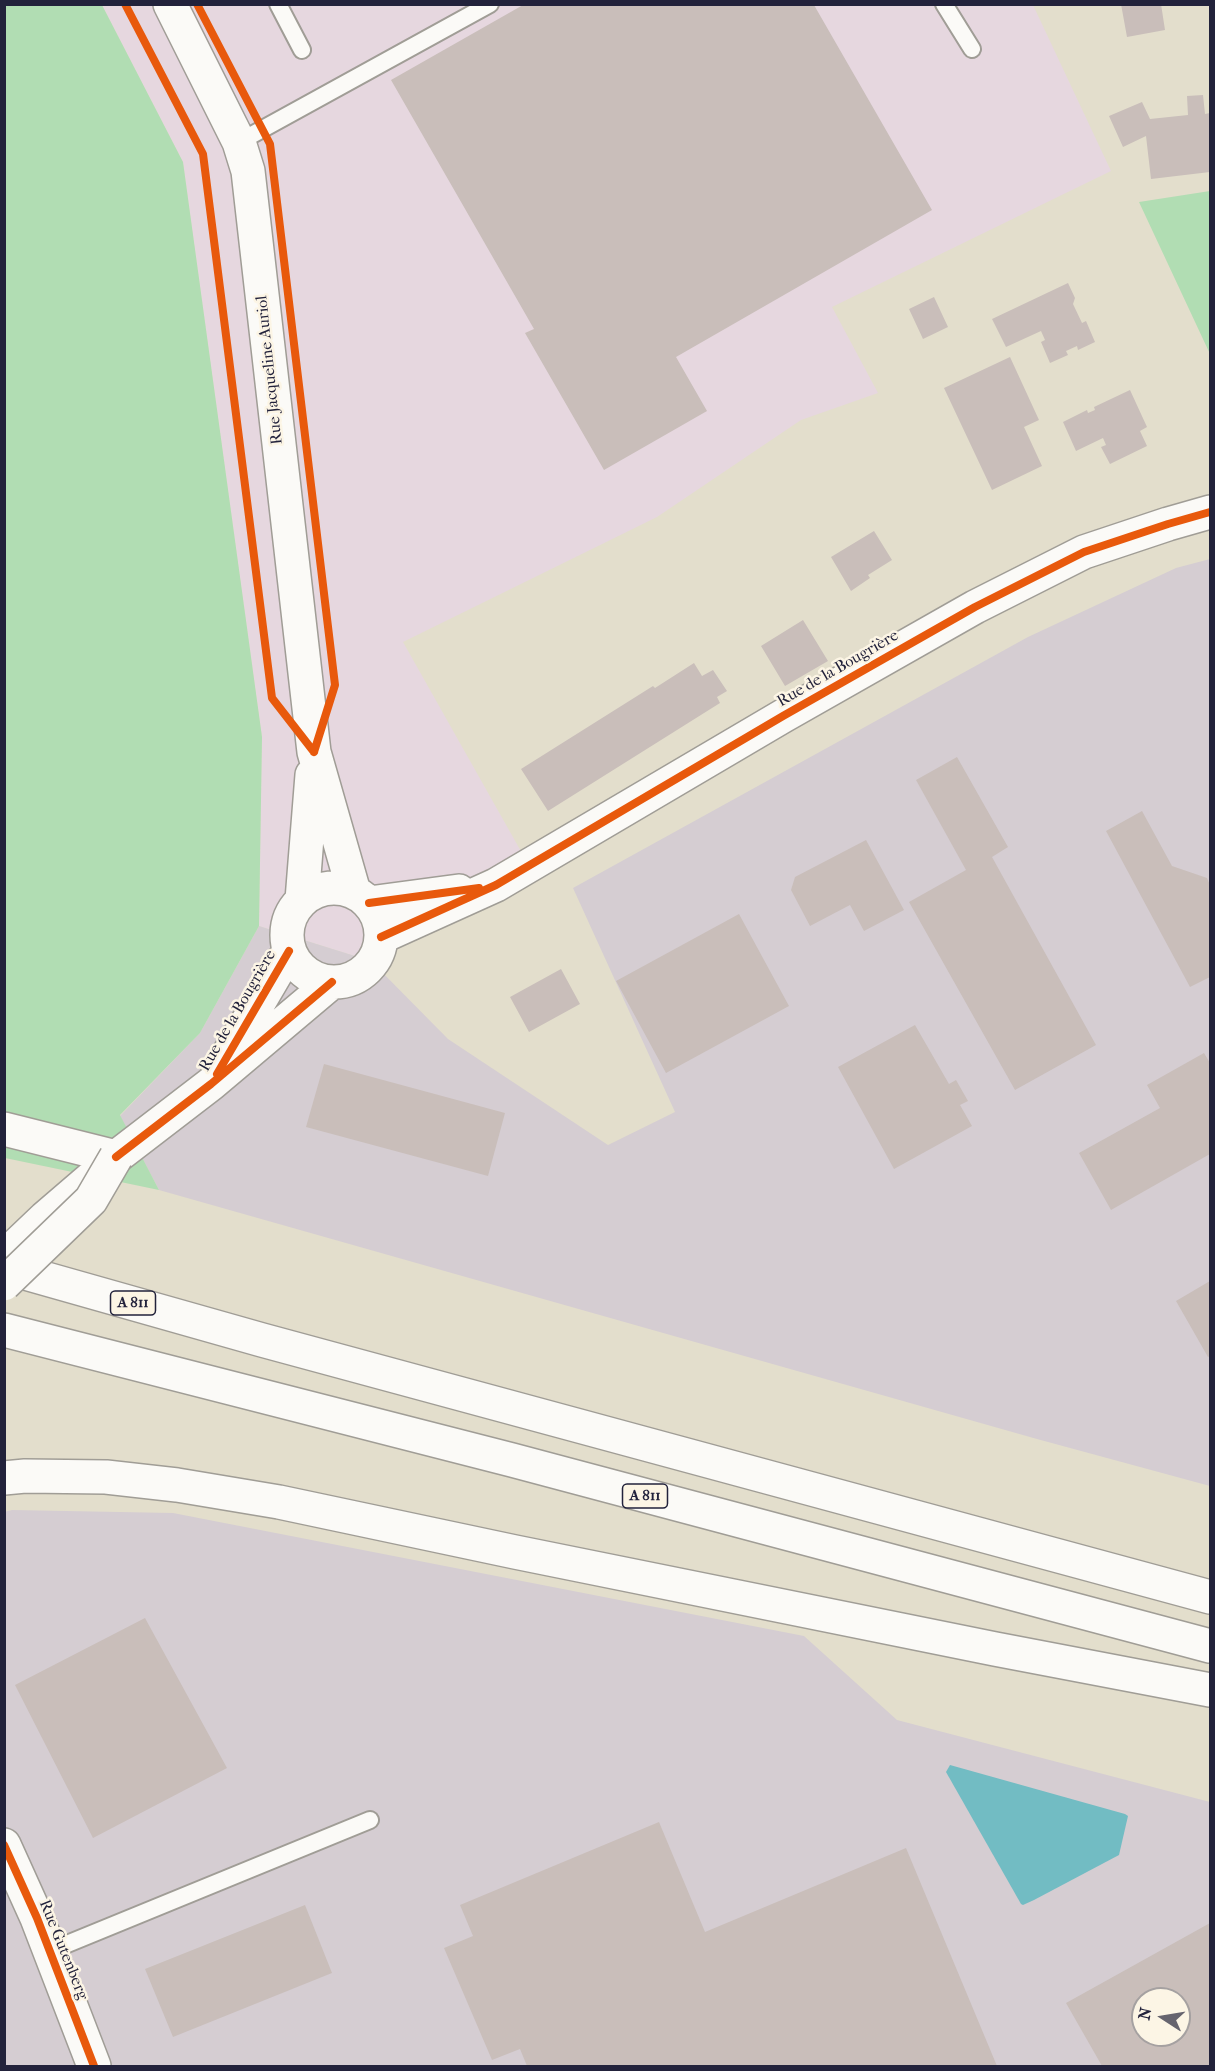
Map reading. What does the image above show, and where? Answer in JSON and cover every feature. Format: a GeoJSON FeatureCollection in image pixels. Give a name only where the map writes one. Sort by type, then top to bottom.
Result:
{"type":"FeatureCollection","features":[{"type":"Feature","properties":{"kind":"main road","name":"Rue Jacqueline Auriol"},"geometry":{"type":"LineString","coordinates":[[170,4],[239,142],[248,171],[314,752],[302,900]]}},
{"type":"Feature","properties":{"kind":"main road","name":"Rue de la Bougrière"},"geometry":{"type":"LineString","coordinates":[[381,937],[496,885],[783,716],[975,607],[1084,552],[1210,512]]}},
{"type":"Feature","properties":{"kind":"main road","name":"Rue Jacqueline Auriol"},"geometry":{"type":"LineString","coordinates":[[314,752],[362,898]]}},
{"type":"Feature","properties":{"kind":"main road","name":"Rue de la Bougrière"},"geometry":{"type":"LineString","coordinates":[[362,898],[496,885]]}},
{"type":"Feature","properties":{"kind":"main road"},"geometry":{"type":"LineString","coordinates":[[336,887],[362,898],[378,919],[381,937],[376,955],[365,970],[350,979],[332,982],[306,972],[289,951],[286,932],[291,914],[302,900],[318,890],[336,887]]}},
{"type":"Feature","properties":{"kind":"main road","name":"Rue de la Bougrière"},"geometry":{"type":"LineString","coordinates":[[211,1084],[289,951]]}},
{"type":"Feature","properties":{"kind":"main road","name":"Rue de la Bougrière"},"geometry":{"type":"LineString","coordinates":[[4,1257],[116,1157],[211,1084],[332,982]]}},
{"type":"Feature","properties":{"kind":"main road"},"geometry":{"type":"LineString","coordinates":[[4,1130],[116,1157]]}},
{"type":"Feature","properties":{"kind":"main road","name":"Rue de la Bougrière"},"geometry":{"type":"LineString","coordinates":[[4,1284],[91,1200],[116,1157]]}},
{"type":"Feature","properties":{"kind":"main road","name":"A 811"},"geometry":{"type":"LineString","coordinates":[[4,1267],[274,1343],[1210,1597]]}},
{"type":"Feature","properties":{"kind":"main road","name":"A 811"},"geometry":{"type":"LineString","coordinates":[[4,1330],[523,1463],[1210,1646]]}},
{"type":"Feature","properties":{"kind":"main road"},"geometry":{"type":"LineString","coordinates":[[4,1478],[105,1477],[246,1496],[995,1649],[1210,1690]]}},
{"type":"Feature","properties":{"kind":"main road","name":"Rue Gutenberg"},"geometry":{"type":"LineString","coordinates":[[4,1845],[50,1951],[94,2067]]}},
{"type":"Feature","properties":{"kind":"lane"},"geometry":{"type":"LineString","coordinates":[[278,4],[302,50]]}},
{"type":"Feature","properties":{"kind":"lane"},"geometry":{"type":"LineString","coordinates":[[239,142],[490,4]]}},
{"type":"Feature","properties":{"kind":"lane"},"geometry":{"type":"LineString","coordinates":[[944,4],[972,49]]}},
{"type":"Feature","properties":{"kind":"lane"},"geometry":{"type":"LineString","coordinates":[[50,1951],[370,1820]]}},
{"type":"Feature","properties":{"kind":"shaded area"},"geometry":{"type":"Polygon","coordinates":[[[102,5],[1033,5],[1111,171],[832,307],[878,393],[801,420],[657,517],[403,642],[527,862],[371,961],[259,926],[262,737],[183,162],[102,5]]]}},
{"type":"Feature","properties":{"kind":"shaded area"},"geometry":{"type":"Polygon","coordinates":[[[1210,559],[1210,1486],[159,1190],[120,1116],[200,1033],[259,926],[371,961],[448,1039],[608,1145],[675,1112],[573,888],[1028,637],[1176,568],[1210,559]]]}},
{"type":"Feature","properties":{"kind":"shaded area"},"geometry":{"type":"Polygon","coordinates":[[[12,1510],[173,1513],[804,1636],[897,1720],[1210,1802],[1210,2066],[5,2066],[4,1512],[12,1510]]]}},
{"type":"Feature","properties":{"kind":"green space"},"geometry":{"type":"Polygon","coordinates":[[[5,5],[102,5],[183,162],[262,737],[259,926],[200,1033],[120,1115],[159,1190],[5,1158],[5,5]]]}},
{"type":"Feature","properties":{"kind":"green space"},"geometry":{"type":"Polygon","coordinates":[[[1210,191],[1210,354],[1139,202],[1210,191]]]}},
{"type":"Feature","properties":{"kind":"water"},"geometry":{"type":"Polygon","coordinates":[[[950,1765],[1125,1814],[1128,1816],[1119,1855],[1034,1900],[1021,1904],[946,1772],[950,1765]]]}},
{"type":"Feature","properties":{"kind":"building"},"geometry":{"type":"Polygon","coordinates":[[[1121,4],[1161,4],[1165,30],[1127,37],[1121,4]]]}},
{"type":"Feature","properties":{"kind":"building"},"geometry":{"type":"Polygon","coordinates":[[[523,5],[814,5],[932,210],[676,357],[707,411],[604,470],[525,333],[534,329],[391,80],[523,5]]]}},
{"type":"Feature","properties":{"kind":"building"},"geometry":{"type":"Polygon","coordinates":[[[1203,95],[1205,114],[1210,113],[1210,172],[1151,179],[1146,136],[1123,147],[1109,116],[1142,102],[1150,119],[1188,115],[1187,96],[1203,95]]]}},
{"type":"Feature","properties":{"kind":"building"},"geometry":{"type":"Polygon","coordinates":[[[1068,283],[1075,298],[1073,304],[1082,323],[1086,321],[1095,342],[1078,350],[1077,346],[1066,351],[1068,355],[1050,363],[1041,342],[1045,340],[1041,331],[1006,347],[992,319],[1068,283]]]}},
{"type":"Feature","properties":{"kind":"building"},"geometry":{"type":"Polygon","coordinates":[[[934,297],[948,327],[923,339],[909,309],[934,297]]]}},
{"type":"Feature","properties":{"kind":"building"},"geometry":{"type":"Polygon","coordinates":[[[1010,357],[1039,420],[1024,427],[1042,466],[992,490],[944,388],[1010,357]]]}},
{"type":"Feature","properties":{"kind":"building"},"geometry":{"type":"Polygon","coordinates":[[[1130,390],[1147,427],[1140,431],[1147,446],[1110,464],[1101,447],[1106,445],[1103,438],[1076,451],[1063,422],[1087,410],[1088,413],[1095,410],[1094,407],[1130,390]]]}},
{"type":"Feature","properties":{"kind":"building"},"geometry":{"type":"Polygon","coordinates":[[[874,531],[892,560],[868,575],[870,578],[851,591],[831,557],[874,531]]]}},
{"type":"Feature","properties":{"kind":"building"},"geometry":{"type":"Polygon","coordinates":[[[803,620],[828,661],[785,686],[761,646],[803,620]]]}},
{"type":"Feature","properties":{"kind":"building"},"geometry":{"type":"Polygon","coordinates":[[[694,663],[702,676],[713,670],[727,691],[717,697],[720,703],[548,811],[521,769],[653,686],[655,688],[694,663]]]}},
{"type":"Feature","properties":{"kind":"building"},"geometry":{"type":"Polygon","coordinates":[[[957,757],[1008,847],[992,857],[1096,1045],[1015,1090],[909,902],[966,870],[916,780],[957,757]]]}},
{"type":"Feature","properties":{"kind":"building"},"geometry":{"type":"Polygon","coordinates":[[[1142,811],[1172,866],[1207,878],[1210,885],[1210,977],[1190,987],[1106,831],[1142,811]]]}},
{"type":"Feature","properties":{"kind":"building"},"geometry":{"type":"Polygon","coordinates":[[[866,840],[904,910],[864,931],[850,905],[810,926],[791,890],[795,877],[866,840]]]}},
{"type":"Feature","properties":{"kind":"building"},"geometry":{"type":"Polygon","coordinates":[[[739,914],[789,1006],[666,1073],[616,981],[739,914]]]}},
{"type":"Feature","properties":{"kind":"building"},"geometry":{"type":"Polygon","coordinates":[[[561,969],[580,1004],[529,1032],[510,997],[561,969]]]}},
{"type":"Feature","properties":{"kind":"building"},"geometry":{"type":"Polygon","coordinates":[[[915,1025],[949,1084],[956,1080],[968,1101],[960,1105],[972,1126],[894,1169],[838,1067],[915,1025]]]}},
{"type":"Feature","properties":{"kind":"building"},"geometry":{"type":"Polygon","coordinates":[[[1204,1053],[1210,1063],[1210,1154],[1111,1210],[1079,1153],[1160,1108],[1147,1085],[1204,1053]]]}},
{"type":"Feature","properties":{"kind":"building"},"geometry":{"type":"Polygon","coordinates":[[[324,1064],[505,1113],[488,1176],[306,1127],[324,1064]]]}},
{"type":"Feature","properties":{"kind":"building"},"geometry":{"type":"Polygon","coordinates":[[[1210,1281],[1210,1356],[1208,1357],[1176,1301],[1210,1281]]]}},
{"type":"Feature","properties":{"kind":"building"},"geometry":{"type":"Polygon","coordinates":[[[145,1618],[227,1768],[93,1838],[15,1685],[145,1618]]]}},
{"type":"Feature","properties":{"kind":"building"},"geometry":{"type":"Polygon","coordinates":[[[659,1822],[705,1932],[906,1848],[997,2066],[527,2066],[520,2049],[492,2060],[444,1948],[473,1936],[460,1905],[659,1822]]]}},
{"type":"Feature","properties":{"kind":"building"},"geometry":{"type":"Polygon","coordinates":[[[305,1905],[332,1973],[173,2037],[145,1969],[305,1905]]]}},
{"type":"Feature","properties":{"kind":"building"},"geometry":{"type":"Polygon","coordinates":[[[1210,1923],[1210,2066],[1102,2066],[1066,2003],[1210,1923]]]}},
{"type":"Feature","properties":{"kind":"cycle path"},"geometry":{"type":"LineString","coordinates":[[125,4],[203,154],[272,698],[314,752]]}},
{"type":"Feature","properties":{"kind":"cycle path"},"geometry":{"type":"LineString","coordinates":[[197,4],[270,144],[335,685],[314,752]]}},
{"type":"Feature","properties":{"kind":"cycle path"},"geometry":{"type":"LineString","coordinates":[[381,937],[496,885],[783,716],[975,607],[1084,552],[1210,512]]}},
{"type":"Feature","properties":{"kind":"cycle path"},"geometry":{"type":"LineString","coordinates":[[369,903],[479,888]]}},
{"type":"Feature","properties":{"kind":"cycle path"},"geometry":{"type":"LineString","coordinates":[[217,1074],[289,951]]}},
{"type":"Feature","properties":{"kind":"cycle path"},"geometry":{"type":"LineString","coordinates":[[116,1157],[211,1084],[332,982]]}},
{"type":"Feature","properties":{"kind":"cycle path"},"geometry":{"type":"LineString","coordinates":[[4,1845],[37,1918],[94,2066]]}}]}
